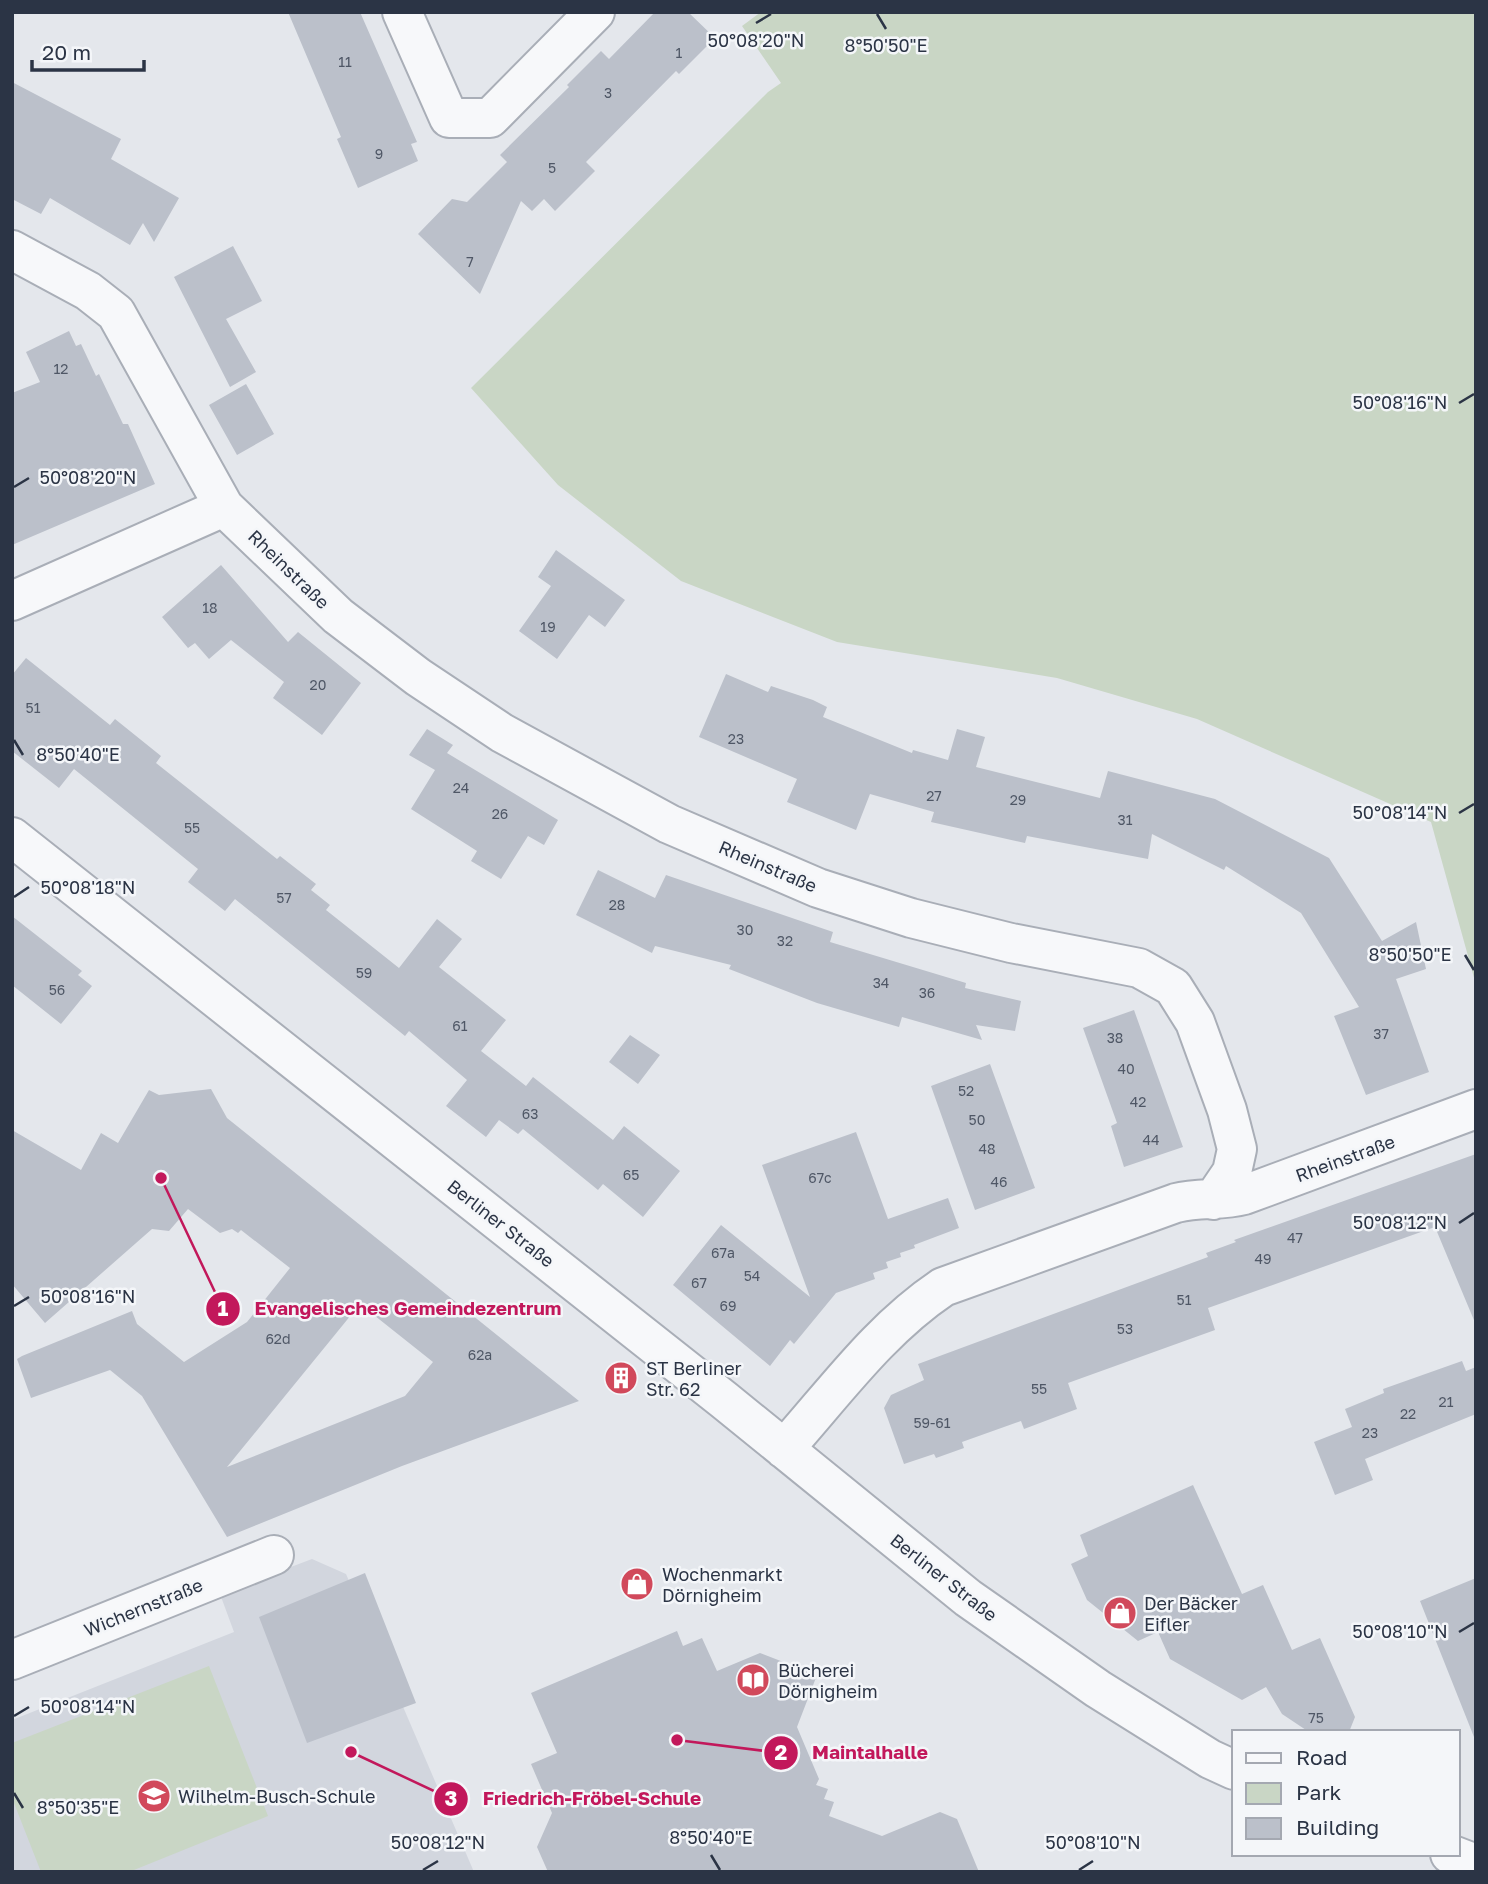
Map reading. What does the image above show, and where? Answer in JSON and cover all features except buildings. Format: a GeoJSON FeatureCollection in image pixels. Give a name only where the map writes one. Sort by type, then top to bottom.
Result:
{"type":"FeatureCollection","features":[{"type":"Feature","properties":{"kind":"street"},"geometry":{"type":"LineString","coordinates":[[402,12],[449,118],[490,118],[595,12]]}},
{"type":"Feature","properties":{"kind":"street","name":"Rheinstraße"},"geometry":{"type":"LineString","coordinates":[[12,250],[88,291],[116,313],[224,507],[338,616],[418,677],[502,733],[669,824],[832,892],[911,918],[1011,943],[1139,968],[1173,988],[1195,1023],[1227,1110],[1237,1149],[1232,1172],[1213,1200]]}},
{"type":"Feature","properties":{"kind":"street"},"geometry":{"type":"LineString","coordinates":[[12,601],[224,507]]}},
{"type":"Feature","properties":{"kind":"street","name":"Berliner Straße"},"geometry":{"type":"LineString","coordinates":[[12,836],[968,1598],[1153,1724],[1232,1769]]}},
{"type":"Feature","properties":{"kind":"street","name":"Rheinstraße"},"geometry":{"type":"LineString","coordinates":[[784,1449],[881,1337],[910,1309],[943,1287],[975,1273],[1176,1203],[1191,1199],[1213,1200],[1244,1195],[1476,1109]]}},
{"type":"Feature","properties":{"kind":"street","name":"Wichernstraße"},"geometry":{"type":"LineString","coordinates":[[12,1660],[274,1555]]}},
{"type":"Feature","properties":{"kind":"street"},"geometry":{"type":"LineString","coordinates":[[1455,1856],[1476,1864]]}},
{"type":"Feature","properties":{"kind":"shaded area"},"geometry":{"type":"Polygon","coordinates":[[[312,1559],[346,1574],[474,1872],[12,1872],[12,1720],[234,1632],[220,1594],[312,1559]]]}},
{"type":"Feature","properties":{"kind":"green space"},"geometry":{"type":"Polygon","coordinates":[[[761,12],[1476,12],[1476,985],[1431,822],[1197,719],[1057,678],[837,642],[681,581],[558,485],[471,388],[768,92],[781,83],[742,26],[761,12]]]}},
{"type":"Feature","properties":{"kind":"green space","name":"Wilhelm-Busch-Schule"},"geometry":{"type":"Polygon","coordinates":[[[209,1666],[268,1816],[129,1872],[41,1872],[12,1798],[12,1743],[209,1666]]]}},
{"type":"Feature","properties":{"kind":"place","name":"Evangelisches Gemeindezentrum"},"geometry":{"type":"Point","coordinates":[161,1178]}},
{"type":"Feature","properties":{"kind":"place","name":"ST Berliner Str. 62"},"geometry":{"type":"Point","coordinates":[621,1378]}},
{"type":"Feature","properties":{"kind":"place","name":"Wochenmarkt Dörnigheim"},"geometry":{"type":"Point","coordinates":[637,1584]}},
{"type":"Feature","properties":{"kind":"place","name":"Der Bäcker Eifler"},"geometry":{"type":"Point","coordinates":[1120,1613]}},
{"type":"Feature","properties":{"kind":"place","name":"Bücherei Dörnigheim"},"geometry":{"type":"Point","coordinates":[753,1680]}},
{"type":"Feature","properties":{"kind":"place","name":"Maintalhalle"},"geometry":{"type":"Point","coordinates":[677,1740]}},
{"type":"Feature","properties":{"kind":"place","name":"Friedrich-Fröbel-Schule"},"geometry":{"type":"Point","coordinates":[351,1752]}},
{"type":"Feature","properties":{"kind":"place","name":"Wilhelm-Busch-Schule"},"geometry":{"type":"Point","coordinates":[154,1796]}}]}
